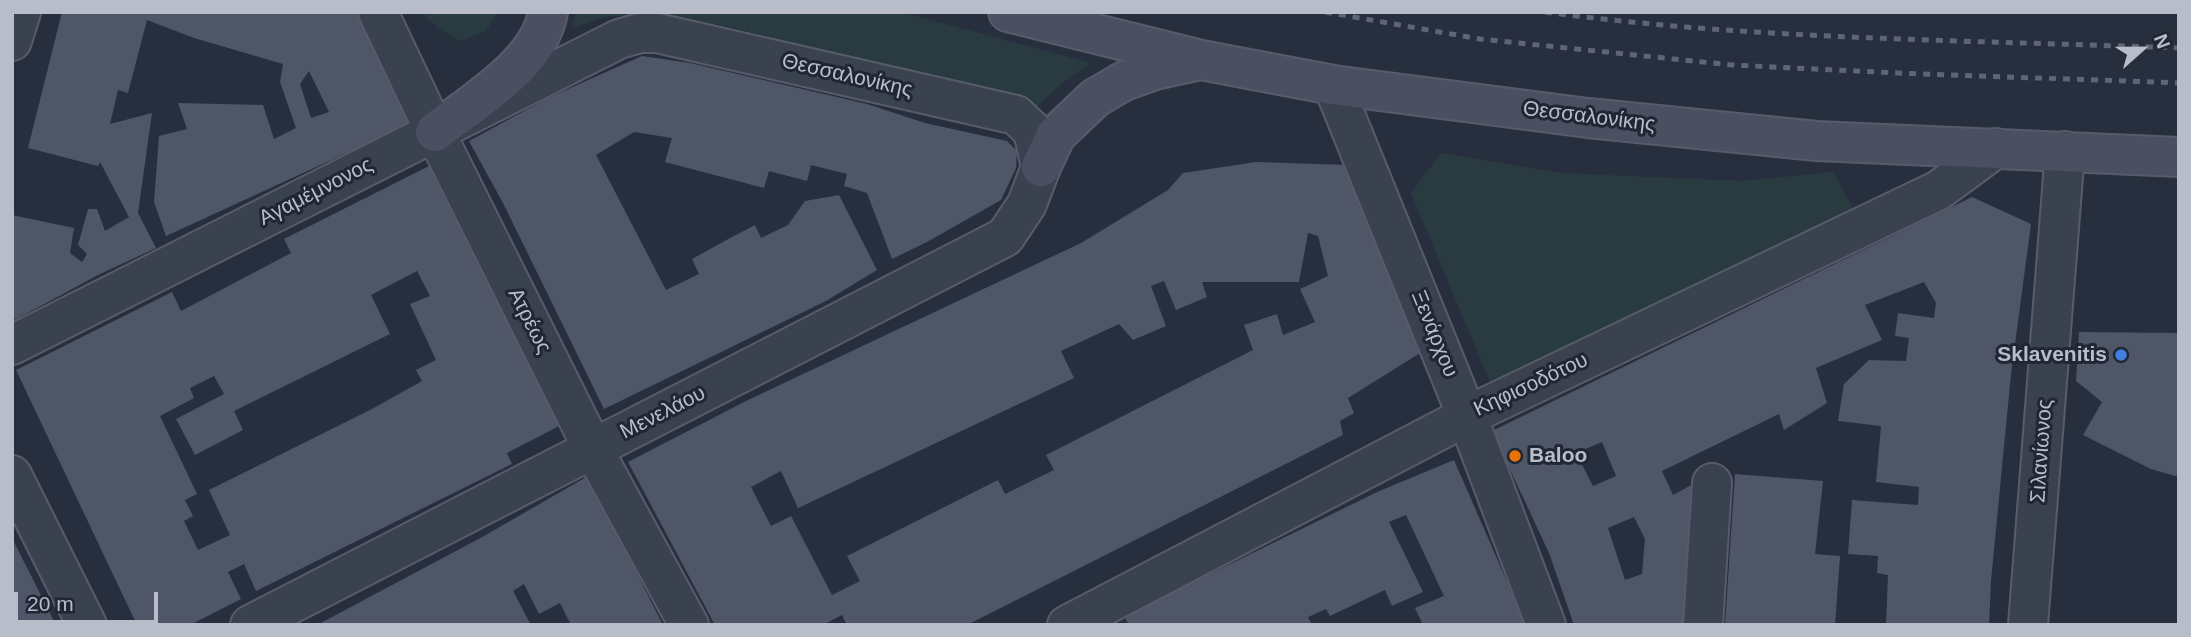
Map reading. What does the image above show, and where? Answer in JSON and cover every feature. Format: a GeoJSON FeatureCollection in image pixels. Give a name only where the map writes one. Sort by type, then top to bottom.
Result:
{"type":"FeatureCollection","features":[{"type":"Feature","properties":{"kind":"street"},"geometry":{"type":"LineString","coordinates":[[12,41],[21,12]]}},
{"type":"Feature","properties":{"kind":"street","name":"Ατρέως"},"geometry":{"type":"LineString","coordinates":[[378,12],[593,449],[689,625]]}},
{"type":"Feature","properties":{"kind":"street"},"geometry":{"type":"LineString","coordinates":[[435,132],[522,63],[546,23],[548,12]]}},
{"type":"Feature","properties":{"kind":"street","name":"Θεσσαλονίκης"},"geometry":{"type":"LineString","coordinates":[[1008,12],[1201,60],[1333,85],[1588,118],[1817,141],[2179,157]]}},
{"type":"Feature","properties":{"kind":"street","name":"Θεσσαλονίκης"},"geometry":{"type":"LineString","coordinates":[[619,39],[640,33],[657,33],[1016,115],[1033,131],[1041,167]]}},
{"type":"Feature","properties":{"kind":"street","name":"Αγαμέμνονος"},"geometry":{"type":"LineString","coordinates":[[12,345],[619,39]]}},
{"type":"Feature","properties":{"kind":"street"},"geometry":{"type":"LineString","coordinates":[[1041,167],[1056,135],[1095,98],[1125,81],[1155,70],[1201,60]]}},
{"type":"Feature","properties":{"kind":"street","name":"Ξενάρχου"},"geometry":{"type":"LineString","coordinates":[[1333,85],[1467,415],[1546,625]]}},
{"type":"Feature","properties":{"kind":"street","name":"Κηφισοδότου"},"geometry":{"type":"LineString","coordinates":[[1067,625],[1467,415],[1939,190],[1996,148]]}},
{"type":"Feature","properties":{"kind":"street","name":"Σιλανίωνος"},"geometry":{"type":"LineString","coordinates":[[2028,625],[2065,152]]}},
{"type":"Feature","properties":{"kind":"street","name":"Μενελάου"},"geometry":{"type":"LineString","coordinates":[[250,625],[1005,237],[1027,204],[1041,167]]}},
{"type":"Feature","properties":{"kind":"street"},"geometry":{"type":"LineString","coordinates":[[12,475],[86,625]]}},
{"type":"Feature","properties":{"kind":"street"},"geometry":{"type":"LineString","coordinates":[[1703,625],[1712,483]]}},
{"type":"Feature","properties":{"kind":"shaded area"},"geometry":{"type":"Polygon","coordinates":[[[421,12],[498,12],[486,31],[461,41],[439,29],[421,12]]]}},
{"type":"Feature","properties":{"kind":"shaded area"},"geometry":{"type":"Polygon","coordinates":[[[575,12],[901,12],[1091,63],[1067,79],[1033,110],[859,60],[726,26],[668,17],[610,16],[573,27],[575,12]]]}},
{"type":"Feature","properties":{"kind":"shaded area"},"geometry":{"type":"Polygon","coordinates":[[[1441,153],[1560,173],[1743,181],[1833,172],[1858,218],[1490,382],[1411,193],[1441,153]]]}},
{"type":"Feature","properties":{"kind":"building"},"geometry":{"type":"Polygon","coordinates":[[[62,12],[363,12],[414,122],[166,236],[154,202],[159,136],[187,129],[178,103],[263,105],[274,139],[296,128],[280,82],[283,64],[194,38],[147,20],[128,93],[118,90],[110,124],[152,113],[138,213],[156,248],[98,275],[15,320],[12,315],[12,215],[74,228],[70,253],[82,262],[87,254],[78,245],[88,209],[97,209],[105,231],[129,217],[100,162],[98,166],[28,148],[62,12]],[[309,71],[300,84],[311,118],[329,112],[309,71]]]}},
{"type":"Feature","properties":{"kind":"building"},"geometry":{"type":"Polygon","coordinates":[[[642,56],[690,63],[867,104],[925,123],[1007,141],[1017,151],[1016,168],[1001,200],[892,259],[867,193],[844,186],[847,174],[811,165],[807,181],[769,171],[764,188],[665,162],[672,138],[634,132],[596,155],[666,290],[699,274],[692,259],[732,237],[755,225],[761,238],[788,225],[805,201],[839,195],[877,270],[826,301],[604,409],[503,203],[469,141],[550,97],[642,56]]]}},
{"type":"Feature","properties":{"kind":"building"},"geometry":{"type":"Polygon","coordinates":[[[1256,162],[1348,165],[1425,350],[1348,398],[1354,413],[1340,421],[1343,435],[967,625],[847,625],[842,615],[823,625],[715,625],[628,462],[748,400],[1081,243],[1168,190],[1183,173],[1256,162]],[[1308,233],[1299,282],[1202,282],[1207,297],[1176,310],[1164,281],[1151,286],[1166,326],[1133,340],[1119,324],[1061,351],[1074,378],[798,508],[781,471],[751,487],[771,526],[791,516],[832,595],[860,581],[847,556],[998,480],[1005,494],[1054,470],[1046,455],[1253,350],[1244,325],[1277,314],[1283,335],[1315,322],[1300,289],[1328,276],[1318,236],[1308,233]]]}},
{"type":"Feature","properties":{"kind":"building"},"geometry":{"type":"Polygon","coordinates":[[[431,165],[561,425],[507,453],[512,464],[256,591],[244,564],[228,572],[241,599],[190,625],[137,625],[16,370],[172,292],[181,311],[291,253],[284,239],[431,165]],[[417,271],[371,295],[390,334],[234,411],[243,430],[195,455],[176,419],[224,394],[214,376],[190,388],[194,398],[160,416],[197,494],[185,500],[193,516],[184,521],[198,550],[230,535],[209,490],[372,409],[422,381],[416,370],[436,360],[410,304],[430,296],[417,271]]]}},
{"type":"Feature","properties":{"kind":"building"},"geometry":{"type":"Polygon","coordinates":[[[1972,197],[2031,224],[2011,374],[1989,625],[1886,625],[1888,575],[1877,573],[1878,556],[1848,554],[1852,500],[1918,505],[1919,487],[1876,482],[1881,426],[1838,421],[1844,384],[1869,360],[1906,361],[1909,338],[1895,336],[1898,313],[1934,318],[1936,303],[1924,282],[1865,305],[1882,340],[1816,368],[1827,403],[1784,430],[1779,414],[1662,471],[1673,495],[1695,483],[1688,625],[1574,625],[1549,553],[1492,431],[1972,197]],[[1602,442],[1576,453],[1593,486],[1616,476],[1602,442]],[[1634,517],[1608,528],[1625,580],[1642,574],[1645,539],[1634,517]]]}},
{"type":"Feature","properties":{"kind":"building"},"geometry":{"type":"Polygon","coordinates":[[[2079,332],[2179,333],[2179,477],[2151,469],[2083,435],[2102,402],[2076,381],[2079,332]]]}},
{"type":"Feature","properties":{"kind":"building"},"geometry":{"type":"Polygon","coordinates":[[[1454,460],[1526,625],[1423,625],[1415,608],[1444,596],[1406,515],[1389,522],[1423,592],[1392,606],[1385,590],[1330,616],[1326,609],[1308,617],[1312,625],[1129,625],[1124,616],[1377,492],[1454,460]]]}},
{"type":"Feature","properties":{"kind":"building"},"geometry":{"type":"Polygon","coordinates":[[[1735,474],[1823,481],[1815,554],[1840,556],[1835,625],[1725,625],[1735,474]]]}},
{"type":"Feature","properties":{"kind":"building"},"geometry":{"type":"Polygon","coordinates":[[[588,476],[663,625],[571,625],[560,603],[539,614],[524,584],[513,591],[531,625],[317,625],[484,536],[588,476]]]}},
{"type":"Feature","properties":{"kind":"building"},"geometry":{"type":"Polygon","coordinates":[[[12,538],[50,613],[56,625],[12,625],[12,538]]]}},
{"type":"Feature","properties":{"kind":"railway"},"geometry":{"type":"LineString","coordinates":[[1325,12],[1480,39],[1732,65],[2179,83]]}},
{"type":"Feature","properties":{"kind":"railway"},"geometry":{"type":"LineString","coordinates":[[1545,12],[1782,34],[2179,48]]}},
{"type":"Feature","properties":{"kind":"place","name":"Sklavenitis"},"geometry":{"type":"Point","coordinates":[2121,355]}},
{"type":"Feature","properties":{"kind":"place","name":"Baloo"},"geometry":{"type":"Point","coordinates":[1515,456]}}]}
